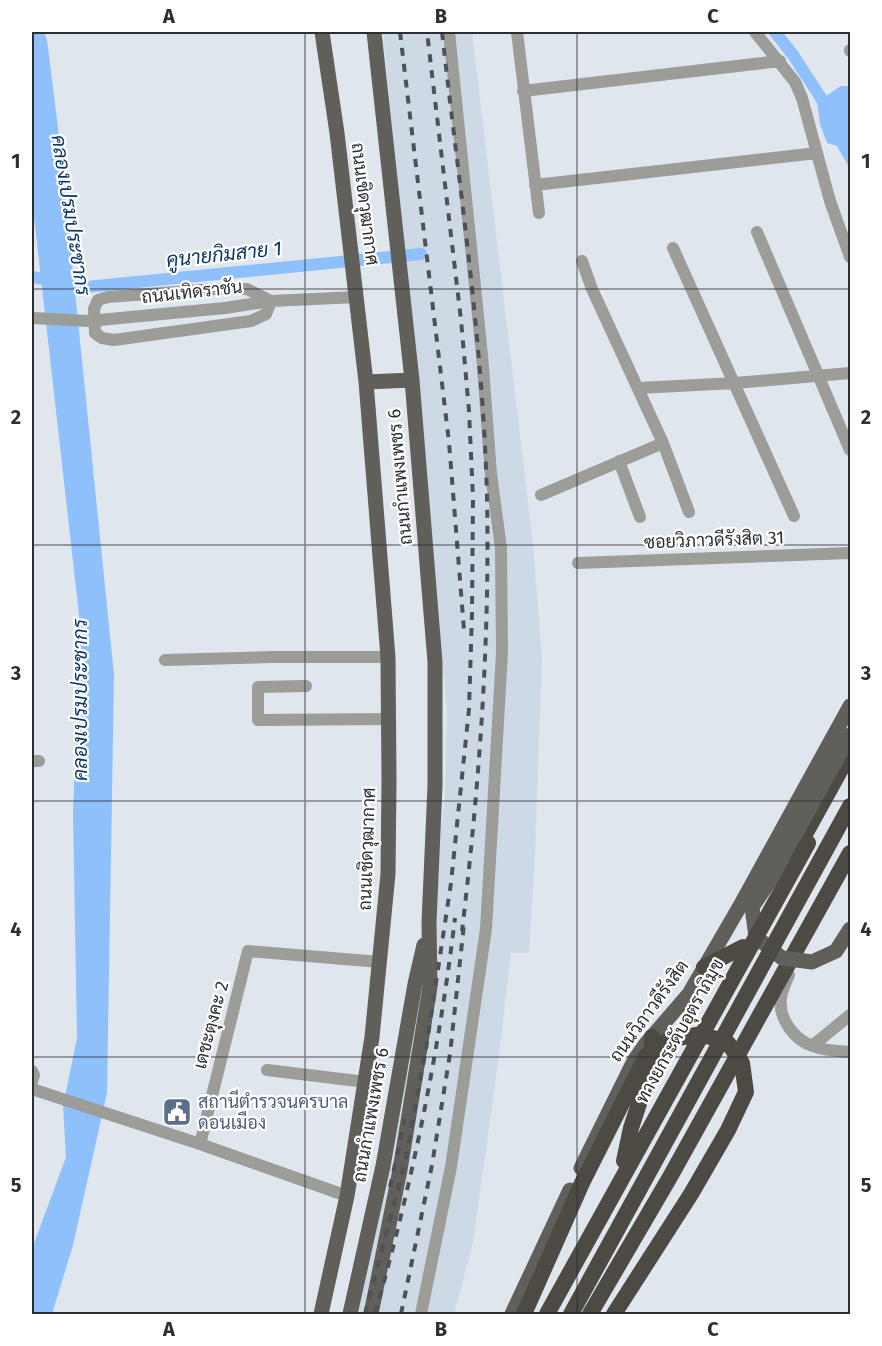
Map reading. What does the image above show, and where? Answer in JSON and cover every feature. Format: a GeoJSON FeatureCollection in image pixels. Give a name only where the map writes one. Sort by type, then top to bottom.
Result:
{"type":"FeatureCollection","features":[{"type":"Feature","properties":{"kind":"highway"},"geometry":{"type":"LineString","coordinates":[[541,1314],[850,753]]}},
{"type":"Feature","properties":{"kind":"highway","name":"ทางยกระดับอุตราภิมุข"},"geometry":{"type":"LineString","coordinates":[[547,1314],[850,768]]}},
{"type":"Feature","properties":{"kind":"highway"},"geometry":{"type":"LineString","coordinates":[[571,1314],[850,806]]}},
{"type":"Feature","properties":{"kind":"highway"},"geometry":{"type":"LineString","coordinates":[[590,1314],[828,896],[850,853]]}},
{"type":"Feature","properties":{"kind":"highway"},"geometry":{"type":"LineString","coordinates":[[704,967],[743,947]]}},
{"type":"Feature","properties":{"kind":"highway"},"geometry":{"type":"LineString","coordinates":[[524,1314],[582,1183],[646,1056],[668,1040],[701,1034],[728,1043],[742,1063],[746,1092],[728,1130],[691,1194],[614,1314]]}},
{"type":"Feature","properties":{"kind":"highway"},"geometry":{"type":"LineString","coordinates":[[624,1161],[631,1128],[652,1064],[652,1037]]}},
{"type":"Feature","properties":{"kind":"main road","name":"ถนนเชิดวุฒากาศ"},"geometry":{"type":"LineString","coordinates":[[321,1314],[346,1197],[366,1082],[380,962],[388,874],[389,719],[388,657],[366,382],[322,32]]}},
{"type":"Feature","properties":{"kind":"main road","name":"ถนนกำแพงเพชร 6"},"geometry":{"type":"LineString","coordinates":[[371,1314],[400,1170],[430,987],[429,922],[435,786],[435,662],[412,380],[374,32]]}},
{"type":"Feature","properties":{"kind":"main road"},"geometry":{"type":"LineString","coordinates":[[366,382],[412,380]]}},
{"type":"Feature","properties":{"kind":"main road","name":"ถนนวิภาวดีรังสิต"},"geometry":{"type":"LineString","coordinates":[[512,1314],[621,1083],[652,1037],[688,994],[850,706]]}},
{"type":"Feature","properties":{"kind":"main road"},"geometry":{"type":"LineString","coordinates":[[850,735],[769,882],[752,907],[756,937],[782,958],[812,962],[836,951],[850,929]]}},
{"type":"Feature","properties":{"kind":"main road","name":"ถนนกำแพงเพชร 6"},"geometry":{"type":"LineString","coordinates":[[350,1314],[383,1166],[415,984],[429,922]]}},
{"type":"Feature","properties":{"kind":"street"},"geometry":{"type":"LineString","coordinates":[[421,1314],[451,1167],[486,929],[495,750],[500,706],[502,620],[501,548],[491,474],[449,32]]}},
{"type":"Feature","properties":{"kind":"street"},"geometry":{"type":"LineString","coordinates":[[517,32],[539,213]]}},
{"type":"Feature","properties":{"kind":"street"},"geometry":{"type":"LineString","coordinates":[[755,32],[795,82],[802,98],[830,201],[850,257]]}},
{"type":"Feature","properties":{"kind":"street"},"geometry":{"type":"LineString","coordinates":[[523,91],[780,61]]}},
{"type":"Feature","properties":{"kind":"street"},"geometry":{"type":"LineString","coordinates":[[536,185],[817,153]]}},
{"type":"Feature","properties":{"kind":"street"},"geometry":{"type":"LineString","coordinates":[[757,232],[850,450]]}},
{"type":"Feature","properties":{"kind":"street"},"geometry":{"type":"LineString","coordinates":[[674,248],[794,516]]}},
{"type":"Feature","properties":{"kind":"street"},"geometry":{"type":"LineString","coordinates":[[582,261],[597,300],[663,442],[689,512]]}},
{"type":"Feature","properties":{"kind":"street"},"geometry":{"type":"LineString","coordinates":[[226,289],[247,290],[271,301],[266,314],[251,321],[114,340],[102,338],[95,333],[94,309],[98,300],[108,297],[226,289]]}},
{"type":"Feature","properties":{"kind":"street","name":"ถนนเทิดราชัน"},"geometry":{"type":"LineString","coordinates":[[32,318],[89,321],[225,308],[271,301],[357,297]]}},
{"type":"Feature","properties":{"kind":"street"},"geometry":{"type":"LineString","coordinates":[[639,388],[850,374]]}},
{"type":"Feature","properties":{"kind":"street"},"geometry":{"type":"LineString","coordinates":[[541,495],[663,442]]}},
{"type":"Feature","properties":{"kind":"street"},"geometry":{"type":"LineString","coordinates":[[619,461],[640,517]]}},
{"type":"Feature","properties":{"kind":"street","name":"ซอยวิภาวดีรังสิต 31"},"geometry":{"type":"LineString","coordinates":[[578,563],[850,553]]}},
{"type":"Feature","properties":{"kind":"street"},"geometry":{"type":"LineString","coordinates":[[165,660],[388,657]]}},
{"type":"Feature","properties":{"kind":"street"},"geometry":{"type":"LineString","coordinates":[[306,686],[258,687],[258,720],[389,719]]}},
{"type":"Feature","properties":{"kind":"street"},"geometry":{"type":"LineString","coordinates":[[828,896],[787,979],[780,999],[785,1021],[793,1034],[812,1046],[850,1052]]}},
{"type":"Feature","properties":{"kind":"street","name":"เดชะตุงคะ 2"},"geometry":{"type":"LineString","coordinates":[[200,1144],[248,951],[380,962]]}},
{"type":"Feature","properties":{"kind":"street"},"geometry":{"type":"LineString","coordinates":[[812,1046],[850,1015]]}},
{"type":"Feature","properties":{"kind":"street"},"geometry":{"type":"LineString","coordinates":[[267,1070],[366,1082]]}},
{"type":"Feature","properties":{"kind":"street"},"geometry":{"type":"LineString","coordinates":[[32,1071],[34,1076],[32,1082]]}},
{"type":"Feature","properties":{"kind":"street"},"geometry":{"type":"LineString","coordinates":[[32,1089],[200,1144],[346,1197]]}},
{"type":"Feature","properties":{"kind":"shaded area"},"geometry":{"type":"Polygon","coordinates":[[[383,32],[472,32],[533,544],[542,657],[529,953],[511,953],[473,1243],[454,1314],[342,1314],[416,1011],[445,798],[447,710],[383,32]]]}},
{"type":"Feature","properties":{"kind":"water","name":"คลองเปรมประชากร"},"geometry":{"type":"Polygon","coordinates":[[[32,32],[44,32],[47,40],[60,144],[114,675],[107,1093],[73,1245],[52,1314],[32,1314],[32,1249],[66,1157],[63,1106],[77,1038],[73,811],[81,632],[32,199],[32,32]]]}},
{"type":"Feature","properties":{"kind":"water"},"geometry":{"type":"Polygon","coordinates":[[[841,86],[850,86],[850,169],[837,146],[827,143],[820,124],[817,102],[841,86]]]}},
{"type":"Feature","properties":{"kind":"waterway"},"geometry":{"type":"LineString","coordinates":[[775,32],[793,55],[830,112]]}},
{"type":"Feature","properties":{"kind":"waterway","name":"คูนายกิมสาย 1"},"geometry":{"type":"LineString","coordinates":[[32,277],[86,287],[421,254]]}},
{"type":"Feature","properties":{"kind":"railway"},"geometry":{"type":"LineString","coordinates":[[400,32],[449,442],[464,630]]}},
{"type":"Feature","properties":{"kind":"railway"},"geometry":{"type":"LineString","coordinates":[[365,1314],[405,1162],[426,1049],[451,883],[469,709],[473,497],[469,411],[461,320],[427,32]]}},
{"type":"Feature","properties":{"kind":"railway"},"geometry":{"type":"LineString","coordinates":[[442,32],[481,380],[487,497],[487,606],[482,714],[462,931]]}},
{"type":"Feature","properties":{"kind":"railway"},"geometry":{"type":"LineString","coordinates":[[375,1314],[401,1216],[423,1118],[441,1018],[455,918]]}},
{"type":"Feature","properties":{"kind":"railway"},"geometry":{"type":"LineString","coordinates":[[401,1314],[432,1165],[450,1054],[464,924]]}},
{"type":"Feature","properties":{"kind":"railway"},"geometry":{"type":"LineString","coordinates":[[390,1187],[405,1119]]}},
{"type":"Feature","properties":{"kind":"place","name":"สถานีตำรวจนครบาล ดอนเมือง"},"geometry":{"type":"Point","coordinates":[177,1112]}}]}
